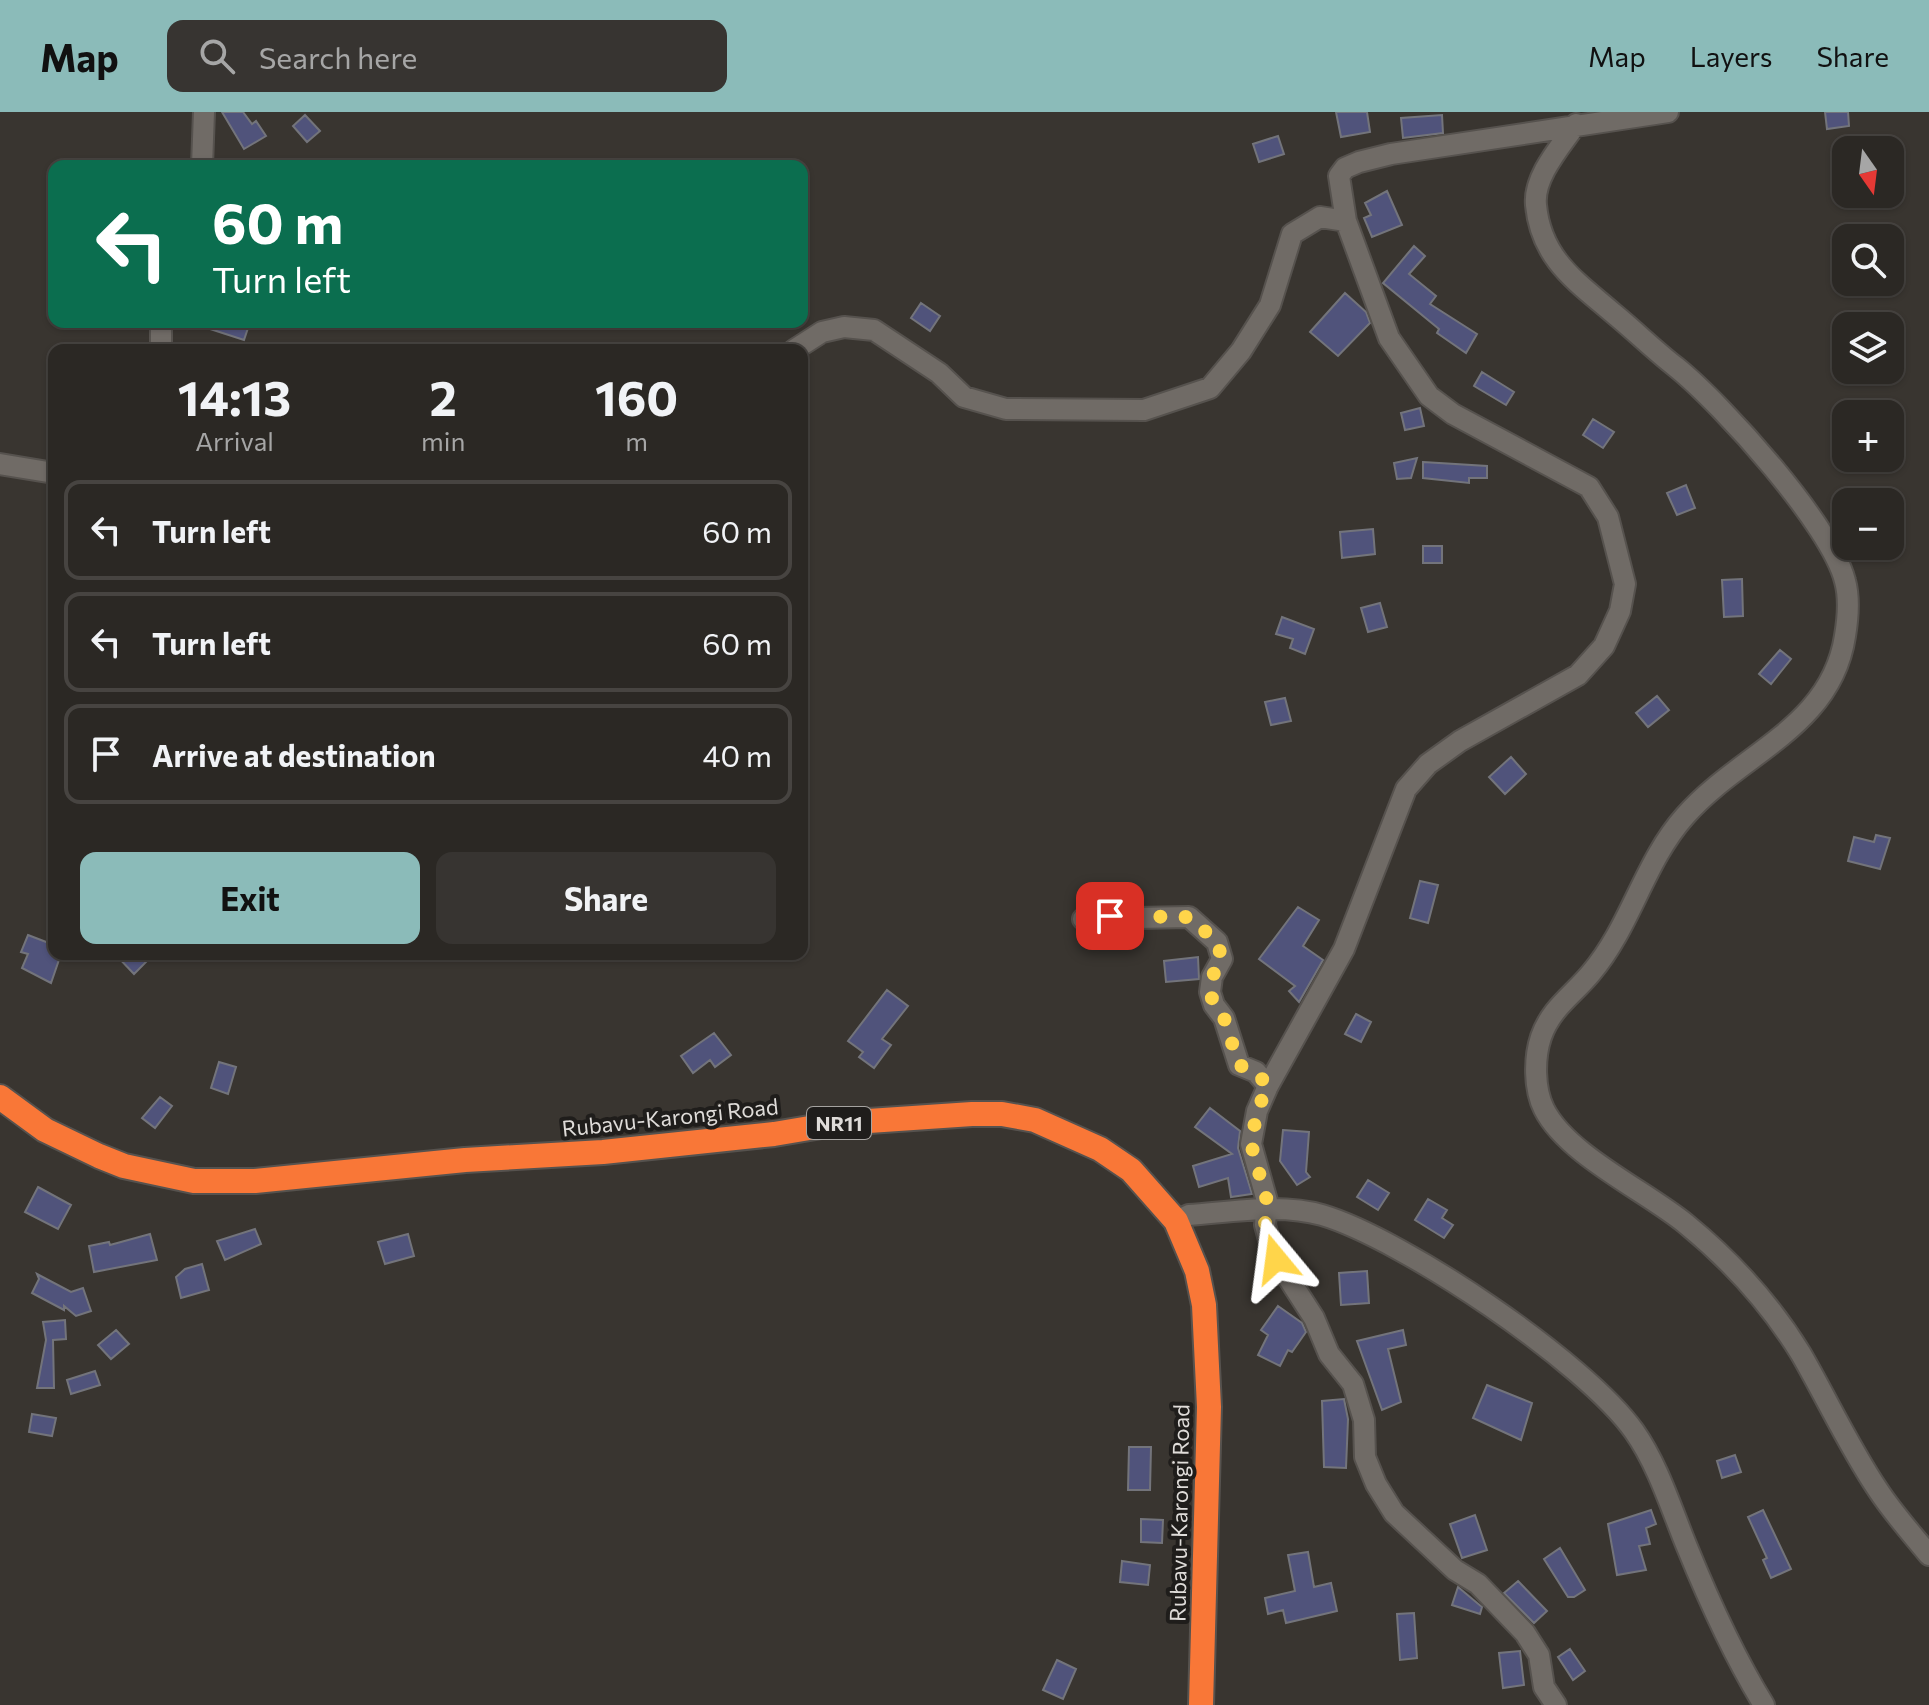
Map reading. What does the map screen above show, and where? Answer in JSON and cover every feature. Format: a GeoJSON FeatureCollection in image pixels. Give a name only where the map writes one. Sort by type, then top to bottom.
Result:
{"type":"FeatureCollection","features":[{"type":"Feature","properties":{"kind":"highway","name":"Rubavu-Karongi Road"},"geometry":{"type":"LineString","coordinates":[[0,1097],[45,1130],[124,1166],[194,1181],[225,1183],[685,1144],[839,1123],[1002,1114],[1035,1120],[1100,1149],[1131,1170],[1176,1221],[1197,1271],[1207,1342],[1201,1705]]}},
{"type":"Feature","properties":{"kind":"street"},"geometry":{"type":"LineString","coordinates":[[202,160],[204,112]]}},
{"type":"Feature","properties":{"kind":"street"},"geometry":{"type":"LineString","coordinates":[[1556,1705],[1544,1687],[1539,1655],[1525,1633],[1478,1584],[1455,1570],[1394,1513],[1376,1484],[1365,1457],[1364,1420],[1353,1384],[1329,1354],[1314,1318],[1276,1259],[1265,1225],[1267,1211],[1251,1144],[1257,1111],[1344,949],[1406,789],[1428,764],[1460,741],[1578,675],[1604,646],[1620,611],[1625,584],[1608,517],[1589,487],[1453,414],[1429,396],[1389,338],[1346,221],[1339,176],[1345,168],[1359,162],[1576,124],[1668,112]]}},
{"type":"Feature","properties":{"kind":"street"},"geometry":{"type":"LineString","coordinates":[[1576,124],[1537,190],[1535,203],[1552,254],[1567,276],[1678,369],[1732,422],[1825,534],[1841,563],[1849,595],[1839,667],[1826,690],[1778,740],[1715,786],[1685,816],[1659,851],[1612,945],[1590,974],[1554,1010],[1540,1040],[1536,1083],[1544,1109],[1562,1133],[1658,1201],[1727,1258],[1799,1351],[1879,1492],[1929,1555]]}},
{"type":"Feature","properties":{"kind":"street"},"geometry":{"type":"LineString","coordinates":[[803,344],[822,332],[844,327],[874,330],[939,373],[964,397],[1006,409],[1144,410],[1210,388],[1241,351],[1270,305],[1292,234],[1320,217],[1346,221]]}},
{"type":"Feature","properties":{"kind":"street"},"geometry":{"type":"LineString","coordinates":[[0,464],[48,472]]}},
{"type":"Feature","properties":{"kind":"street"},"geometry":{"type":"LineString","coordinates":[[1083,919],[1189,917],[1217,942],[1222,959],[1212,977],[1214,1005],[1224,1018],[1239,1065],[1256,1072],[1268,1086]]}},
{"type":"Feature","properties":{"kind":"street"},"geometry":{"type":"LineString","coordinates":[[1176,1221],[1189,1215],[1284,1209],[1321,1214],[1415,1260],[1553,1351],[1614,1407],[1635,1432],[1724,1634],[1764,1705]]}},
{"type":"Feature","properties":{"kind":"building"},"geometry":{"type":"Polygon","coordinates":[[[222,112],[243,112],[252,124],[256,121],[266,136],[244,149],[222,112]]]}},
{"type":"Feature","properties":{"kind":"building"},"geometry":{"type":"Polygon","coordinates":[[[1336,112],[1367,112],[1370,132],[1341,137],[1336,112]]]}},
{"type":"Feature","properties":{"kind":"building"},"geometry":{"type":"Polygon","coordinates":[[[1825,112],[1848,112],[1849,126],[1827,129],[1825,112]]]}},
{"type":"Feature","properties":{"kind":"building"},"geometry":{"type":"Polygon","coordinates":[[[305,115],[320,131],[307,142],[293,126],[305,115]]]}},
{"type":"Feature","properties":{"kind":"building"},"geometry":{"type":"Polygon","coordinates":[[[1442,115],[1443,133],[1403,138],[1401,118],[1442,115]]]}},
{"type":"Feature","properties":{"kind":"building"},"geometry":{"type":"Polygon","coordinates":[[[1278,136],[1284,154],[1259,162],[1253,144],[1278,136]]]}},
{"type":"Feature","properties":{"kind":"building"},"geometry":{"type":"Polygon","coordinates":[[[1387,191],[1402,225],[1372,237],[1364,218],[1371,215],[1365,203],[1387,191]]]}},
{"type":"Feature","properties":{"kind":"building"},"geometry":{"type":"Polygon","coordinates":[[[1414,246],[1425,256],[1409,274],[1436,296],[1430,304],[1477,334],[1466,353],[1437,333],[1439,329],[1383,283],[1414,246]]]}},
{"type":"Feature","properties":{"kind":"building"},"geometry":{"type":"Polygon","coordinates":[[[1345,293],[1366,312],[1370,323],[1338,356],[1310,332],[1345,293]]]}},
{"type":"Feature","properties":{"kind":"building"},"geometry":{"type":"Polygon","coordinates":[[[921,303],[940,316],[930,331],[911,318],[921,303]]]}},
{"type":"Feature","properties":{"kind":"building"},"geometry":{"type":"Polygon","coordinates":[[[207,328],[248,328],[244,340],[207,328]]]}},
{"type":"Feature","properties":{"kind":"building"},"geometry":{"type":"Polygon","coordinates":[[[1482,372],[1514,392],[1506,405],[1474,386],[1482,372]]]}},
{"type":"Feature","properties":{"kind":"building"},"geometry":{"type":"Polygon","coordinates":[[[1420,408],[1424,426],[1405,430],[1401,413],[1420,408]]]}},
{"type":"Feature","properties":{"kind":"building"},"geometry":{"type":"Polygon","coordinates":[[[1593,419],[1614,432],[1603,448],[1583,435],[1593,419]]]}},
{"type":"Feature","properties":{"kind":"building"},"geometry":{"type":"Polygon","coordinates":[[[1417,458],[1411,478],[1397,479],[1394,463],[1417,458]]]}},
{"type":"Feature","properties":{"kind":"building"},"geometry":{"type":"Polygon","coordinates":[[[1423,462],[1487,466],[1487,478],[1469,478],[1469,483],[1423,478],[1423,462]]]}},
{"type":"Feature","properties":{"kind":"building"},"geometry":{"type":"Polygon","coordinates":[[[1686,485],[1695,508],[1677,515],[1667,493],[1686,485]]]}},
{"type":"Feature","properties":{"kind":"building"},"geometry":{"type":"Polygon","coordinates":[[[1373,529],[1375,554],[1342,558],[1340,532],[1373,529]]]}},
{"type":"Feature","properties":{"kind":"building"},"geometry":{"type":"Polygon","coordinates":[[[1423,546],[1442,546],[1442,563],[1423,563],[1423,546]]]}},
{"type":"Feature","properties":{"kind":"building"},"geometry":{"type":"Polygon","coordinates":[[[1742,579],[1743,616],[1724,617],[1722,580],[1742,579]]]}},
{"type":"Feature","properties":{"kind":"building"},"geometry":{"type":"Polygon","coordinates":[[[1380,603],[1387,627],[1368,632],[1361,608],[1380,603]]]}},
{"type":"Feature","properties":{"kind":"building"},"geometry":{"type":"Polygon","coordinates":[[[1282,617],[1314,629],[1305,654],[1290,648],[1293,639],[1276,634],[1282,617]]]}},
{"type":"Feature","properties":{"kind":"building"},"geometry":{"type":"Polygon","coordinates":[[[1780,650],[1791,659],[1771,684],[1759,674],[1780,650]]]}},
{"type":"Feature","properties":{"kind":"building"},"geometry":{"type":"Polygon","coordinates":[[[1657,696],[1669,710],[1648,727],[1636,713],[1657,696]]]}},
{"type":"Feature","properties":{"kind":"building"},"geometry":{"type":"Polygon","coordinates":[[[1285,698],[1291,721],[1271,725],[1265,702],[1285,698]]]}},
{"type":"Feature","properties":{"kind":"building"},"geometry":{"type":"Polygon","coordinates":[[[1511,757],[1526,774],[1505,794],[1489,777],[1511,757]]]}},
{"type":"Feature","properties":{"kind":"building"},"geometry":{"type":"Polygon","coordinates":[[[1876,835],[1890,838],[1880,869],[1848,861],[1854,837],[1874,842],[1876,835]]]}},
{"type":"Feature","properties":{"kind":"building"},"geometry":{"type":"Polygon","coordinates":[[[1420,881],[1438,885],[1428,923],[1410,918],[1420,881]]]}},
{"type":"Feature","properties":{"kind":"building"},"geometry":{"type":"Polygon","coordinates":[[[1298,907],[1319,920],[1303,946],[1323,960],[1299,1002],[1289,991],[1295,986],[1259,959],[1298,907]]]}},
{"type":"Feature","properties":{"kind":"building"},"geometry":{"type":"Polygon","coordinates":[[[28,935],[48,943],[48,960],[59,960],[51,983],[22,968],[28,954],[21,952],[28,935]]]}},
{"type":"Feature","properties":{"kind":"building"},"geometry":{"type":"Polygon","coordinates":[[[1198,957],[1199,979],[1166,982],[1164,961],[1198,957]]]}},
{"type":"Feature","properties":{"kind":"building"},"geometry":{"type":"Polygon","coordinates":[[[121,960],[144,960],[146,962],[134,974],[121,960]]]}},
{"type":"Feature","properties":{"kind":"building"},"geometry":{"type":"Polygon","coordinates":[[[887,990],[908,1006],[882,1039],[891,1045],[874,1068],[859,1057],[863,1052],[848,1041],[887,990]]]}},
{"type":"Feature","properties":{"kind":"building"},"geometry":{"type":"Polygon","coordinates":[[[1356,1014],[1371,1022],[1361,1042],[1345,1034],[1356,1014]]]}},
{"type":"Feature","properties":{"kind":"building"},"geometry":{"type":"Polygon","coordinates":[[[714,1033],[731,1055],[715,1067],[710,1060],[693,1073],[681,1056],[714,1033]]]}},
{"type":"Feature","properties":{"kind":"building"},"geometry":{"type":"Polygon","coordinates":[[[219,1062],[236,1067],[228,1094],[211,1088],[219,1062]]]}},
{"type":"Feature","properties":{"kind":"building"},"geometry":{"type":"Polygon","coordinates":[[[160,1097],[172,1106],[155,1128],[142,1118],[160,1097]]]}},
{"type":"Feature","properties":{"kind":"building"},"geometry":{"type":"Polygon","coordinates":[[[1210,1108],[1240,1131],[1238,1148],[1252,1194],[1231,1197],[1228,1178],[1199,1187],[1193,1166],[1232,1154],[1195,1127],[1210,1108]]]}},
{"type":"Feature","properties":{"kind":"building"},"geometry":{"type":"Polygon","coordinates":[[[1283,1130],[1309,1132],[1306,1172],[1310,1177],[1297,1185],[1280,1161],[1283,1130]]]}},
{"type":"Feature","properties":{"kind":"building"},"geometry":{"type":"Polygon","coordinates":[[[1368,1180],[1389,1193],[1378,1210],[1357,1197],[1368,1180]]]}},
{"type":"Feature","properties":{"kind":"building"},"geometry":{"type":"Polygon","coordinates":[[[38,1187],[71,1205],[58,1229],[25,1212],[38,1187]]]}},
{"type":"Feature","properties":{"kind":"building"},"geometry":{"type":"Polygon","coordinates":[[[1428,1199],[1447,1210],[1442,1218],[1453,1225],[1444,1238],[1415,1220],[1428,1199]]]}},
{"type":"Feature","properties":{"kind":"building"},"geometry":{"type":"Polygon","coordinates":[[[255,1229],[261,1244],[225,1260],[217,1241],[255,1229]]]}},
{"type":"Feature","properties":{"kind":"building"},"geometry":{"type":"Polygon","coordinates":[[[150,1234],[157,1260],[94,1272],[89,1246],[109,1242],[110,1245],[150,1234]]]}},
{"type":"Feature","properties":{"kind":"building"},"geometry":{"type":"Polygon","coordinates":[[[408,1234],[414,1256],[385,1264],[378,1242],[408,1234]]]}},
{"type":"Feature","properties":{"kind":"building"},"geometry":{"type":"Polygon","coordinates":[[[202,1264],[209,1290],[181,1298],[176,1277],[185,1269],[202,1264]]]}},
{"type":"Feature","properties":{"kind":"building"},"geometry":{"type":"Polygon","coordinates":[[[1367,1271],[1369,1303],[1341,1305],[1339,1273],[1367,1271]]]}},
{"type":"Feature","properties":{"kind":"building"},"geometry":{"type":"Polygon","coordinates":[[[37,1274],[71,1292],[83,1288],[91,1311],[76,1316],[64,1306],[64,1310],[32,1293],[39,1279],[37,1274]]]}},
{"type":"Feature","properties":{"kind":"building"},"geometry":{"type":"Polygon","coordinates":[[[1278,1306],[1302,1323],[1306,1332],[1292,1352],[1288,1350],[1280,1366],[1258,1355],[1268,1335],[1261,1330],[1278,1306]]]}},
{"type":"Feature","properties":{"kind":"building"},"geometry":{"type":"Polygon","coordinates":[[[65,1320],[66,1339],[53,1340],[54,1388],[37,1388],[46,1340],[43,1322],[65,1320]]]}},
{"type":"Feature","properties":{"kind":"building"},"geometry":{"type":"Polygon","coordinates":[[[116,1330],[129,1344],[111,1359],[98,1345],[116,1330]]]}},
{"type":"Feature","properties":{"kind":"building"},"geometry":{"type":"Polygon","coordinates":[[[1403,1330],[1406,1345],[1388,1349],[1401,1402],[1382,1410],[1357,1341],[1403,1330]]]}},
{"type":"Feature","properties":{"kind":"building"},"geometry":{"type":"Polygon","coordinates":[[[95,1371],[100,1385],[71,1394],[67,1380],[95,1371]]]}},
{"type":"Feature","properties":{"kind":"building"},"geometry":{"type":"Polygon","coordinates":[[[1487,1385],[1532,1403],[1521,1440],[1473,1418],[1487,1385]]]}},
{"type":"Feature","properties":{"kind":"building"},"geometry":{"type":"Polygon","coordinates":[[[1344,1399],[1348,1419],[1346,1468],[1324,1467],[1322,1401],[1344,1399]]]}},
{"type":"Feature","properties":{"kind":"building"},"geometry":{"type":"Polygon","coordinates":[[[32,1414],[56,1418],[52,1436],[29,1432],[32,1414]]]}},
{"type":"Feature","properties":{"kind":"building"},"geometry":{"type":"Polygon","coordinates":[[[1129,1447],[1151,1447],[1150,1490],[1128,1490],[1129,1447]]]}},
{"type":"Feature","properties":{"kind":"building"},"geometry":{"type":"Polygon","coordinates":[[[1735,1455],[1741,1472],[1722,1478],[1717,1461],[1735,1455]]]}},
{"type":"Feature","properties":{"kind":"building"},"geometry":{"type":"Polygon","coordinates":[[[1651,1510],[1656,1524],[1646,1528],[1650,1544],[1639,1546],[1646,1570],[1617,1575],[1608,1524],[1651,1510]]]}},
{"type":"Feature","properties":{"kind":"building"},"geometry":{"type":"Polygon","coordinates":[[[1763,1510],[1791,1569],[1771,1578],[1763,1560],[1767,1558],[1748,1517],[1763,1510]]]}},
{"type":"Feature","properties":{"kind":"building"},"geometry":{"type":"Polygon","coordinates":[[[1475,1515],[1487,1550],[1462,1558],[1450,1524],[1475,1515]]]}},
{"type":"Feature","properties":{"kind":"building"},"geometry":{"type":"Polygon","coordinates":[[[1141,1519],[1163,1520],[1162,1543],[1141,1542],[1141,1519]]]}},
{"type":"Feature","properties":{"kind":"building"},"geometry":{"type":"Polygon","coordinates":[[[1560,1548],[1585,1590],[1574,1597],[1568,1597],[1544,1559],[1560,1548]]]}},
{"type":"Feature","properties":{"kind":"building"},"geometry":{"type":"Polygon","coordinates":[[[1308,1552],[1314,1587],[1331,1583],[1337,1611],[1286,1623],[1283,1610],[1268,1614],[1265,1598],[1295,1591],[1288,1555],[1308,1552]]]}},
{"type":"Feature","properties":{"kind":"building"},"geometry":{"type":"Polygon","coordinates":[[[1122,1561],[1150,1565],[1148,1585],[1120,1582],[1122,1561]]]}},
{"type":"Feature","properties":{"kind":"building"},"geometry":{"type":"Polygon","coordinates":[[[1518,1581],[1547,1611],[1534,1623],[1504,1593],[1518,1581]]]}},
{"type":"Feature","properties":{"kind":"building"},"geometry":{"type":"Polygon","coordinates":[[[1458,1587],[1482,1607],[1480,1614],[1452,1605],[1458,1587]]]}},
{"type":"Feature","properties":{"kind":"building"},"geometry":{"type":"Polygon","coordinates":[[[1414,1613],[1417,1658],[1400,1660],[1397,1614],[1414,1613]]]}},
{"type":"Feature","properties":{"kind":"building"},"geometry":{"type":"Polygon","coordinates":[[[1570,1649],[1585,1671],[1573,1680],[1558,1657],[1570,1649]]]}},
{"type":"Feature","properties":{"kind":"building"},"geometry":{"type":"Polygon","coordinates":[[[1520,1651],[1524,1685],[1503,1688],[1499,1653],[1520,1651]]]}},
{"type":"Feature","properties":{"kind":"building"},"geometry":{"type":"Polygon","coordinates":[[[1057,1660],[1076,1669],[1063,1699],[1043,1690],[1057,1660]]]}},
{"type":"Feature","properties":{"kind":"route"},"geometry":{"type":"LineString","coordinates":[[1110,916],[1189,917],[1217,942],[1222,959],[1212,977],[1210,992],[1214,1005],[1224,1018],[1239,1065],[1256,1072],[1268,1086],[1257,1111],[1251,1144],[1267,1201],[1265,1225],[1276,1259]]}}]}
